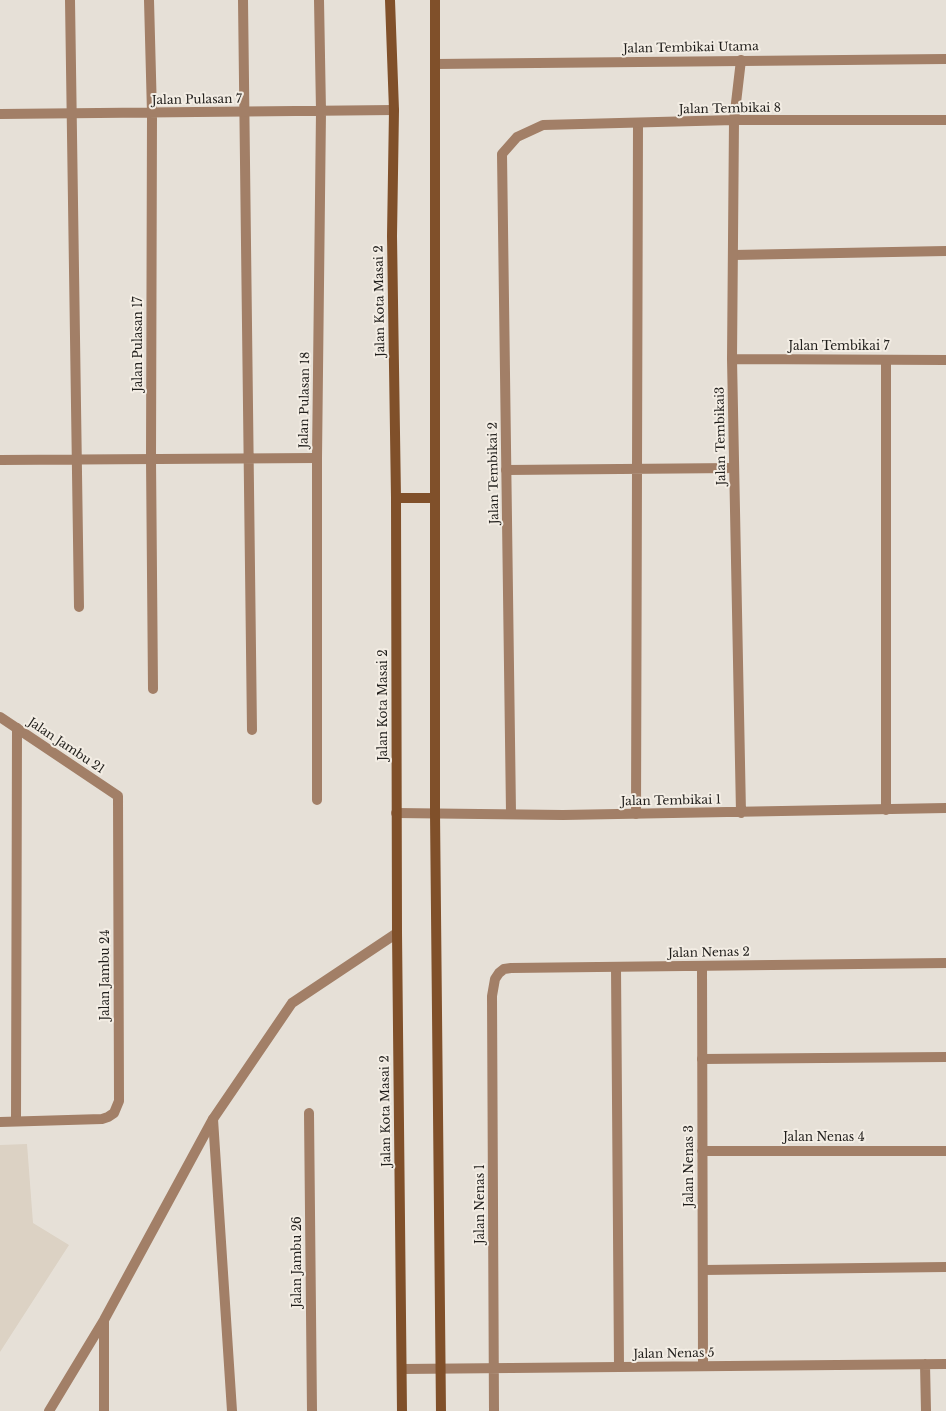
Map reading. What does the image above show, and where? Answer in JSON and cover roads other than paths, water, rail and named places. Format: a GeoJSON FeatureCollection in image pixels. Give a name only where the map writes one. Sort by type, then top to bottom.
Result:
{"type":"FeatureCollection","features":[{"type":"Feature","properties":{"kind":"main road","name":"Jalan Kota Masai 2"},"geometry":{"type":"LineString","coordinates":[[390,0],[394,110],[392,236],[396,498],[396,813],[402,1411]]}},
{"type":"Feature","properties":{"kind":"main road"},"geometry":{"type":"LineString","coordinates":[[435,0],[435,813],[441,1411]]}},
{"type":"Feature","properties":{"kind":"main road"},"geometry":{"type":"LineString","coordinates":[[396,498],[436,498]]}},
{"type":"Feature","properties":{"kind":"street"},"geometry":{"type":"LineString","coordinates":[[70,0],[79,607]]}},
{"type":"Feature","properties":{"kind":"street","name":"Jalan Pulasan 17"},"geometry":{"type":"LineString","coordinates":[[149,0],[152,113],[151,459],[153,689]]}},
{"type":"Feature","properties":{"kind":"street"},"geometry":{"type":"LineString","coordinates":[[243,0],[252,730]]}},
{"type":"Feature","properties":{"kind":"street","name":"Jalan Pulasan 18"},"geometry":{"type":"LineString","coordinates":[[317,800],[317,458],[321,111],[319,0]]}},
{"type":"Feature","properties":{"kind":"street","name":"Jalan Tembikai Utama"},"geometry":{"type":"LineString","coordinates":[[436,64],[946,59]]}},
{"type":"Feature","properties":{"kind":"street","name":"Jalan Tembikai3"},"geometry":{"type":"LineString","coordinates":[[741,60],[734,120],[732,359],[741,813]]}},
{"type":"Feature","properties":{"kind":"street","name":"Jalan Pulasan 7"},"geometry":{"type":"LineString","coordinates":[[0,114],[394,110]]}},
{"type":"Feature","properties":{"kind":"street","name":"Jalan Tembikai 8"},"geometry":{"type":"LineString","coordinates":[[517,137],[543,125],[734,120],[946,120]]}},
{"type":"Feature","properties":{"kind":"street"},"geometry":{"type":"LineString","coordinates":[[636,814],[638,123]]}},
{"type":"Feature","properties":{"kind":"street","name":"Jalan Tembikai 2"},"geometry":{"type":"LineString","coordinates":[[511,813],[502,154],[517,137]]}},
{"type":"Feature","properties":{"kind":"street"},"geometry":{"type":"LineString","coordinates":[[733,255],[946,251]]}},
{"type":"Feature","properties":{"kind":"street","name":"Jalan Tembikai 7"},"geometry":{"type":"LineString","coordinates":[[732,359],[946,360]]}},
{"type":"Feature","properties":{"kind":"street"},"geometry":{"type":"LineString","coordinates":[[886,360],[886,810]]}},
{"type":"Feature","properties":{"kind":"street"},"geometry":{"type":"LineString","coordinates":[[0,460],[317,458]]}},
{"type":"Feature","properties":{"kind":"street"},"geometry":{"type":"LineString","coordinates":[[506,470],[734,468]]}},
{"type":"Feature","properties":{"kind":"street","name":"Jalan Jambu 21"},"geometry":{"type":"LineString","coordinates":[[0,717],[118,796]]}},
{"type":"Feature","properties":{"kind":"street"},"geometry":{"type":"LineString","coordinates":[[16,1122],[17,728]]}},
{"type":"Feature","properties":{"kind":"street","name":"Jalan Jambu 24"},"geometry":{"type":"LineString","coordinates":[[0,1122],[76,1121],[108,1117],[114,1113],[119,1101],[118,796]]}},
{"type":"Feature","properties":{"kind":"street","name":"Jalan Tembikai 1"},"geometry":{"type":"LineString","coordinates":[[396,813],[636,814],[946,808]]}},
{"type":"Feature","properties":{"kind":"street"},"geometry":{"type":"LineString","coordinates":[[49,1411],[104,1320],[213,1119],[292,1003],[397,933]]}},
{"type":"Feature","properties":{"kind":"street","name":"Jalan Nenas 2"},"geometry":{"type":"LineString","coordinates":[[492,996],[495,979],[499,973],[504,969],[511,968],[946,963]]}},
{"type":"Feature","properties":{"kind":"street","name":"Jalan Nenas 3"},"geometry":{"type":"LineString","coordinates":[[702,966],[703,1366]]}},
{"type":"Feature","properties":{"kind":"street"},"geometry":{"type":"LineString","coordinates":[[616,967],[619,1367]]}},
{"type":"Feature","properties":{"kind":"street","name":"Jalan Nenas 1"},"geometry":{"type":"LineString","coordinates":[[492,996],[494,1411]]}},
{"type":"Feature","properties":{"kind":"street"},"geometry":{"type":"LineString","coordinates":[[702,1059],[946,1057]]}},
{"type":"Feature","properties":{"kind":"street","name":"Jalan Jambu 26"},"geometry":{"type":"LineString","coordinates":[[309,1113],[312,1411]]}},
{"type":"Feature","properties":{"kind":"street"},"geometry":{"type":"LineString","coordinates":[[213,1119],[232,1411]]}},
{"type":"Feature","properties":{"kind":"street","name":"Jalan Nenas 4"},"geometry":{"type":"LineString","coordinates":[[702,1151],[946,1151]]}},
{"type":"Feature","properties":{"kind":"street"},"geometry":{"type":"LineString","coordinates":[[702,1270],[946,1267]]}},
{"type":"Feature","properties":{"kind":"street"},"geometry":{"type":"LineString","coordinates":[[104,1320],[104,1411]]}},
{"type":"Feature","properties":{"kind":"street"},"geometry":{"type":"LineString","coordinates":[[925,1364],[926,1411]]}},
{"type":"Feature","properties":{"kind":"street","name":"Jalan Nenas 5"},"geometry":{"type":"LineString","coordinates":[[402,1369],[946,1364]]}}]}
